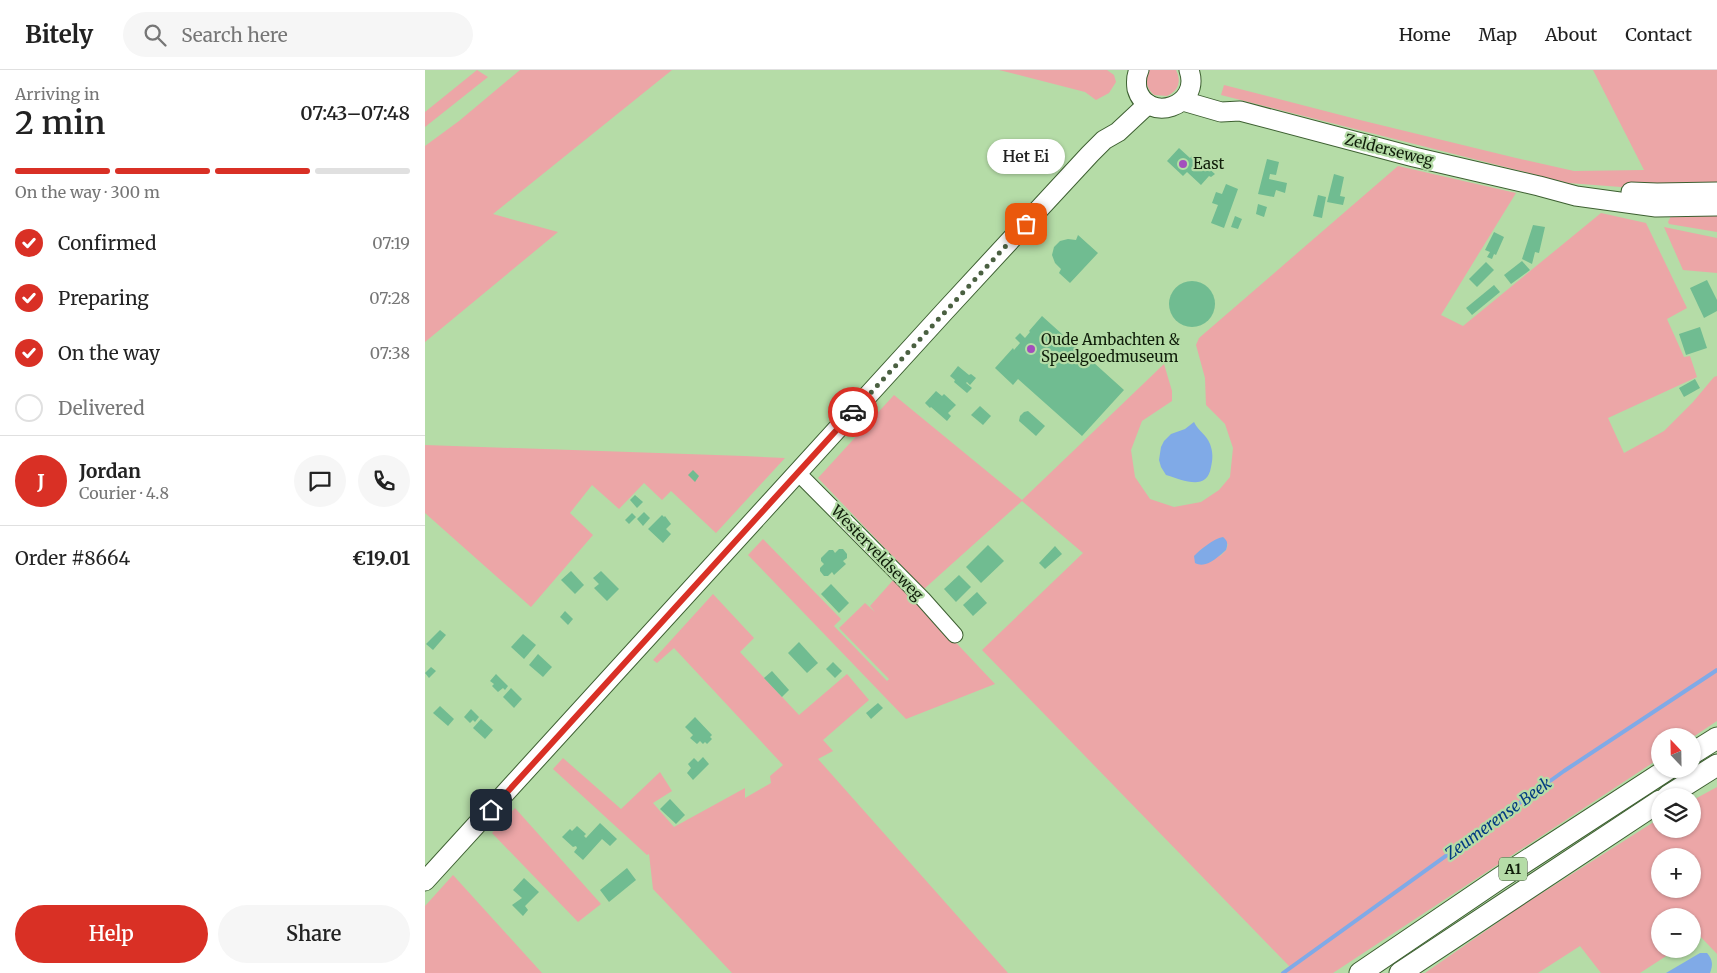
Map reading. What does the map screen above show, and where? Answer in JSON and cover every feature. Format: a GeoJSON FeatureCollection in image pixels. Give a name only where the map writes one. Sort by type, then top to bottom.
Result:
{"type":"FeatureCollection","features":[{"type":"Feature","properties":{"kind":"highway"},"geometry":{"type":"LineString","coordinates":[[1701,748],[1717,738]]}},
{"type":"Feature","properties":{"kind":"highway"},"geometry":{"type":"LineString","coordinates":[[1681,788],[1717,765]]}},
{"type":"Feature","properties":{"kind":"highway"},"geometry":{"type":"LineString","coordinates":[[1683,788],[1717,773]]}},
{"type":"Feature","properties":{"kind":"highway","name":"A1"},"geometry":{"type":"LineString","coordinates":[[1360,973],[1500,878],[1654,778]]}},
{"type":"Feature","properties":{"kind":"highway","name":"A1"},"geometry":{"type":"LineString","coordinates":[[1400,973],[1651,808]]}},
{"type":"Feature","properties":{"kind":"main road"},"geometry":{"type":"LineString","coordinates":[[1136,71],[1136,80],[1143,98],[1162,109],[1170,108],[1187,86]]}},
{"type":"Feature","properties":{"kind":"main road","name":"Zelderseweg"},"geometry":{"type":"LineString","coordinates":[[1187,86],[1221,112],[1240,111],[1415,157],[1576,196],[1656,206],[1717,206]]}},
{"type":"Feature","properties":{"kind":"main road"},"geometry":{"type":"LineString","coordinates":[[425,881],[944,312],[1104,140],[1118,132],[1143,98]]}},
{"type":"Feature","properties":{"kind":"main road","name":"Zelderseweg"},"geometry":{"type":"LineString","coordinates":[[1539,186],[1657,193],[1717,192]]}},
{"type":"Feature","properties":{"kind":"street","name":"Westerveldseweg"},"geometry":{"type":"LineString","coordinates":[[798,473],[955,635]]}},
{"type":"Feature","properties":{"kind":"shaded area"},"geometry":{"type":"Polygon","coordinates":[[[477,70],[488,77],[425,127],[425,112],[477,70]]]}},
{"type":"Feature","properties":{"kind":"shaded area"},"geometry":{"type":"Polygon","coordinates":[[[520,70],[672,70],[493,214],[558,232],[425,342],[425,146],[459,121],[520,70]]]}},
{"type":"Feature","properties":{"kind":"shaded area"},"geometry":{"type":"Polygon","coordinates":[[[999,70],[1107,70],[1114,75],[1116,82],[1109,93],[1096,100],[1085,92],[999,70]]]}},
{"type":"Feature","properties":{"kind":"shaded area"},"geometry":{"type":"Polygon","coordinates":[[[1149,70],[1176,70],[1179,82],[1174,92],[1167,96],[1154,95],[1147,83],[1149,70]]]}},
{"type":"Feature","properties":{"kind":"shaded area"},"geometry":{"type":"Polygon","coordinates":[[[1593,70],[1717,70],[1717,187],[1634,188],[1568,183],[1221,95],[1224,85],[1360,120],[1574,171],[1644,170],[1593,70]]]}},
{"type":"Feature","properties":{"kind":"shaded area"},"geometry":{"type":"Polygon","coordinates":[[[1398,166],[1516,193],[1441,315],[1463,326],[1601,213],[1646,223],[1687,308],[1667,319],[1684,357],[1690,356],[1697,377],[1608,418],[1624,453],[1664,431],[1717,376],[1717,721],[1701,732],[1701,728],[1651,728],[1651,764],[1333,973],[1284,973],[1291,968],[982,650],[1083,553],[1022,501],[924,589],[818,478],[894,395],[1022,500],[1164,364],[1172,391],[1172,401],[1142,421],[1131,450],[1135,477],[1150,499],[1174,507],[1201,502],[1219,490],[1230,477],[1233,448],[1225,424],[1206,405],[1205,378],[1196,345],[1199,338],[1398,166]],[[1228,544],[1208,545],[1199,551],[1220,556],[1226,550],[1228,544]]]}},
{"type":"Feature","properties":{"kind":"shaded area"},"geometry":{"type":"Polygon","coordinates":[[[1717,211],[1717,232],[1669,224],[1668,222],[1672,214],[1717,211]]]}},
{"type":"Feature","properties":{"kind":"shaded area"},"geometry":{"type":"Polygon","coordinates":[[[1664,227],[1717,238],[1717,273],[1683,270],[1664,227]]]}},
{"type":"Feature","properties":{"kind":"shaded area"},"geometry":{"type":"Polygon","coordinates":[[[425,445],[785,458],[716,533],[671,491],[662,500],[644,483],[619,509],[592,485],[570,513],[593,535],[531,607],[425,513],[425,445]]]}},
{"type":"Feature","properties":{"kind":"shaded area"},"geometry":{"type":"Polygon","coordinates":[[[763,539],[841,619],[834,626],[887,681],[889,679],[839,628],[865,603],[875,612],[870,606],[895,578],[995,684],[906,719],[748,555],[763,539]]]}},
{"type":"Feature","properties":{"kind":"shaded area"},"geometry":{"type":"Polygon","coordinates":[[[713,594],[754,638],[740,652],[799,715],[847,674],[869,700],[823,740],[833,751],[818,759],[1008,973],[732,973],[653,889],[649,854],[647,855],[553,769],[563,758],[621,809],[660,772],[672,791],[653,803],[674,827],[745,788],[745,798],[771,783],[770,776],[783,765],[674,648],[657,663],[653,660],[713,594]]]}},
{"type":"Feature","properties":{"kind":"shaded area"},"geometry":{"type":"Polygon","coordinates":[[[1717,787],[1717,954],[1701,937],[1701,908],[1651,908],[1651,958],[1663,958],[1640,973],[1601,973],[1580,946],[1538,973],[1425,973],[1520,907],[1651,824],[1651,838],[1701,838],[1701,796],[1717,787]]]}},
{"type":"Feature","properties":{"kind":"shaded area"},"geometry":{"type":"Polygon","coordinates":[[[515,808],[601,904],[578,922],[492,833],[515,808]]]}},
{"type":"Feature","properties":{"kind":"shaded area"},"geometry":{"type":"Polygon","coordinates":[[[453,875],[542,973],[425,973],[425,906],[453,875]]]}},
{"type":"Feature","properties":{"kind":"water"},"geometry":{"type":"Polygon","coordinates":[[[1194,422],[1210,444],[1212,450],[1209,475],[1205,480],[1199,482],[1187,481],[1166,475],[1159,460],[1164,441],[1171,434],[1185,429],[1194,422]]]}},
{"type":"Feature","properties":{"kind":"water"},"geometry":{"type":"Polygon","coordinates":[[[1223,537],[1227,543],[1226,550],[1208,563],[1195,563],[1194,556],[1197,553],[1211,542],[1223,537]]]}},
{"type":"Feature","properties":{"kind":"water"},"geometry":{"type":"Polygon","coordinates":[[[1701,953],[1707,953],[1711,960],[1710,973],[1666,973],[1692,958],[1701,958],[1701,953]]]}},
{"type":"Feature","properties":{"kind":"building"},"geometry":{"type":"Polygon","coordinates":[[[1179,148],[1190,158],[1193,155],[1215,174],[1211,177],[1209,176],[1201,185],[1187,172],[1183,176],[1167,161],[1179,148]]]}},
{"type":"Feature","properties":{"kind":"building"},"geometry":{"type":"Polygon","coordinates":[[[1267,159],[1279,162],[1276,175],[1270,174],[1269,179],[1287,183],[1285,193],[1276,190],[1274,197],[1258,194],[1267,159]]]}},
{"type":"Feature","properties":{"kind":"building"},"geometry":{"type":"Polygon","coordinates":[[[1334,174],[1344,177],[1340,196],[1345,197],[1343,205],[1327,202],[1334,174]]]}},
{"type":"Feature","properties":{"kind":"building"},"geometry":{"type":"Polygon","coordinates":[[[1226,184],[1238,189],[1224,228],[1211,223],[1218,205],[1212,203],[1216,192],[1222,194],[1226,184]]]}},
{"type":"Feature","properties":{"kind":"building"},"geometry":{"type":"Polygon","coordinates":[[[1318,195],[1326,197],[1322,218],[1313,216],[1318,195]]]}},
{"type":"Feature","properties":{"kind":"building"},"geometry":{"type":"Polygon","coordinates":[[[1258,204],[1267,207],[1264,217],[1256,214],[1258,204]]]}},
{"type":"Feature","properties":{"kind":"building"},"geometry":{"type":"Polygon","coordinates":[[[1235,216],[1242,219],[1238,229],[1231,227],[1235,216]]]}},
{"type":"Feature","properties":{"kind":"building"},"geometry":{"type":"Polygon","coordinates":[[[1533,225],[1545,227],[1539,253],[1535,252],[1532,264],[1522,259],[1533,225]]]}},
{"type":"Feature","properties":{"kind":"building"},"geometry":{"type":"Polygon","coordinates":[[[1494,232],[1504,237],[1496,255],[1494,254],[1492,259],[1487,257],[1490,252],[1485,250],[1494,232]]]}},
{"type":"Feature","properties":{"kind":"building"},"geometry":{"type":"Polygon","coordinates":[[[1078,235],[1098,253],[1070,283],[1059,273],[1061,269],[1055,263],[1052,255],[1054,247],[1060,241],[1076,240],[1078,235]]]}},
{"type":"Feature","properties":{"kind":"building"},"geometry":{"type":"Polygon","coordinates":[[[1522,261],[1530,270],[1511,284],[1504,275],[1522,261]]]}},
{"type":"Feature","properties":{"kind":"building"},"geometry":{"type":"Polygon","coordinates":[[[1486,262],[1494,270],[1477,287],[1469,279],[1486,262]]]}},
{"type":"Feature","properties":{"kind":"building"},"geometry":{"type":"Polygon","coordinates":[[[1707,280],[1717,300],[1717,311],[1704,318],[1690,288],[1707,280]]]}},
{"type":"Feature","properties":{"kind":"building"},"geometry":{"type":"Polygon","coordinates":[[[1192,281],[1205,285],[1211,291],[1215,304],[1211,317],[1205,323],[1192,327],[1179,323],[1173,317],[1169,304],[1173,291],[1179,285],[1192,281]]]}},
{"type":"Feature","properties":{"kind":"building"},"geometry":{"type":"Polygon","coordinates":[[[1494,285],[1500,292],[1472,315],[1466,308],[1494,285]]]}},
{"type":"Feature","properties":{"kind":"building"},"geometry":{"type":"Polygon","coordinates":[[[1042,316],[1124,390],[1082,436],[1018,379],[1013,385],[995,368],[1020,343],[1015,338],[1020,333],[1025,338],[1042,316]]]}},
{"type":"Feature","properties":{"kind":"building"},"geometry":{"type":"Polygon","coordinates":[[[1700,327],[1707,348],[1686,355],[1679,334],[1700,327]]]}},
{"type":"Feature","properties":{"kind":"building"},"geometry":{"type":"Polygon","coordinates":[[[958,366],[976,378],[970,385],[966,383],[972,388],[967,393],[950,376],[958,366]]]}},
{"type":"Feature","properties":{"kind":"building"},"geometry":{"type":"Polygon","coordinates":[[[1695,379],[1700,388],[1684,397],[1679,388],[1695,379]]]}},
{"type":"Feature","properties":{"kind":"building"},"geometry":{"type":"Polygon","coordinates":[[[936,391],[942,396],[944,394],[956,405],[948,413],[951,416],[947,421],[925,403],[936,391]]]}},
{"type":"Feature","properties":{"kind":"building"},"geometry":{"type":"Polygon","coordinates":[[[980,406],[991,416],[983,425],[971,415],[980,406]]]}},
{"type":"Feature","properties":{"kind":"building"},"geometry":{"type":"Polygon","coordinates":[[[1028,411],[1045,426],[1036,436],[1019,421],[1020,416],[1028,411]]]}},
{"type":"Feature","properties":{"kind":"building"},"geometry":{"type":"Polygon","coordinates":[[[693,470],[699,476],[695,482],[688,475],[693,470]]]}},
{"type":"Feature","properties":{"kind":"building"},"geometry":{"type":"Polygon","coordinates":[[[635,495],[643,502],[637,508],[630,500],[635,495]]]}},
{"type":"Feature","properties":{"kind":"building"},"geometry":{"type":"Polygon","coordinates":[[[644,512],[650,518],[643,526],[637,519],[644,512]]]}},
{"type":"Feature","properties":{"kind":"building"},"geometry":{"type":"Polygon","coordinates":[[[632,513],[636,517],[629,524],[625,520],[632,513]]]}},
{"type":"Feature","properties":{"kind":"building"},"geometry":{"type":"Polygon","coordinates":[[[662,515],[671,524],[666,529],[671,534],[663,543],[648,529],[662,515]]]}},
{"type":"Feature","properties":{"kind":"building"},"geometry":{"type":"Polygon","coordinates":[[[988,545],[1004,561],[981,583],[966,567],[988,545]]]}},
{"type":"Feature","properties":{"kind":"building"},"geometry":{"type":"Polygon","coordinates":[[[1055,546],[1062,554],[1045,569],[1039,563],[1055,546]]]}},
{"type":"Feature","properties":{"kind":"building"},"geometry":{"type":"Polygon","coordinates":[[[839,549],[843,549],[847,554],[847,558],[843,561],[846,564],[834,575],[832,572],[828,576],[824,576],[820,571],[824,564],[821,558],[829,550],[833,550],[835,553],[839,549]]]}},
{"type":"Feature","properties":{"kind":"building"},"geometry":{"type":"Polygon","coordinates":[[[571,571],[584,585],[575,594],[561,580],[571,571]]]}},
{"type":"Feature","properties":{"kind":"building"},"geometry":{"type":"Polygon","coordinates":[[[601,571],[619,589],[607,601],[594,588],[599,584],[593,578],[601,571]]]}},
{"type":"Feature","properties":{"kind":"building"},"geometry":{"type":"Polygon","coordinates":[[[959,575],[971,587],[956,602],[944,589],[959,575]]]}},
{"type":"Feature","properties":{"kind":"building"},"geometry":{"type":"Polygon","coordinates":[[[831,584],[849,603],[839,613],[821,594],[831,584]]]}},
{"type":"Feature","properties":{"kind":"building"},"geometry":{"type":"Polygon","coordinates":[[[977,592],[987,603],[973,616],[963,605],[977,592]]]}},
{"type":"Feature","properties":{"kind":"building"},"geometry":{"type":"Polygon","coordinates":[[[565,611],[573,619],[568,625],[560,617],[565,611]]]}},
{"type":"Feature","properties":{"kind":"building"},"geometry":{"type":"Polygon","coordinates":[[[440,630],[446,635],[433,650],[426,644],[440,630]]]}},
{"type":"Feature","properties":{"kind":"building"},"geometry":{"type":"Polygon","coordinates":[[[523,634],[536,645],[524,659],[511,647],[523,634]]]}},
{"type":"Feature","properties":{"kind":"building"},"geometry":{"type":"Polygon","coordinates":[[[799,642],[818,663],[807,673],[788,653],[799,642]]]}},
{"type":"Feature","properties":{"kind":"building"},"geometry":{"type":"Polygon","coordinates":[[[538,654],[552,667],[543,677],[529,665],[538,654]]]}},
{"type":"Feature","properties":{"kind":"building"},"geometry":{"type":"Polygon","coordinates":[[[833,662],[842,671],[835,678],[826,669],[833,662]]]}},
{"type":"Feature","properties":{"kind":"building"},"geometry":{"type":"Polygon","coordinates":[[[431,667],[436,671],[429,678],[425,673],[431,667]]]}},
{"type":"Feature","properties":{"kind":"building"},"geometry":{"type":"Polygon","coordinates":[[[772,671],[789,690],[782,697],[764,678],[772,671]]]}},
{"type":"Feature","properties":{"kind":"building"},"geometry":{"type":"Polygon","coordinates":[[[496,674],[508,686],[505,690],[503,688],[498,692],[492,686],[494,684],[490,681],[496,674]]]}},
{"type":"Feature","properties":{"kind":"building"},"geometry":{"type":"Polygon","coordinates":[[[511,688],[522,699],[514,708],[503,697],[511,688]]]}},
{"type":"Feature","properties":{"kind":"building"},"geometry":{"type":"Polygon","coordinates":[[[878,703],[883,708],[871,719],[866,713],[878,703]]]}},
{"type":"Feature","properties":{"kind":"building"},"geometry":{"type":"Polygon","coordinates":[[[440,706],[454,719],[448,726],[433,713],[440,706]]]}},
{"type":"Feature","properties":{"kind":"building"},"geometry":{"type":"Polygon","coordinates":[[[471,709],[479,717],[475,722],[473,720],[470,723],[464,717],[471,709]]]}},
{"type":"Feature","properties":{"kind":"building"},"geometry":{"type":"Polygon","coordinates":[[[695,717],[712,735],[710,737],[712,739],[707,744],[705,742],[703,744],[700,741],[697,744],[690,738],[693,735],[685,727],[695,717]]]}},
{"type":"Feature","properties":{"kind":"building"},"geometry":{"type":"Polygon","coordinates":[[[481,719],[493,730],[485,739],[473,728],[481,719]]]}},
{"type":"Feature","properties":{"kind":"building"},"geometry":{"type":"Polygon","coordinates":[[[703,757],[709,764],[693,780],[687,773],[691,768],[688,764],[694,758],[698,762],[703,757]]]}},
{"type":"Feature","properties":{"kind":"building"},"geometry":{"type":"Polygon","coordinates":[[[670,799],[685,815],[676,824],[660,809],[670,799]]]}},
{"type":"Feature","properties":{"kind":"building"},"geometry":{"type":"Polygon","coordinates":[[[600,823],[617,839],[610,846],[602,839],[583,860],[574,852],[577,848],[576,846],[573,847],[562,837],[570,829],[572,831],[577,826],[586,834],[584,836],[586,838],[600,823]]]}},
{"type":"Feature","properties":{"kind":"building"},"geometry":{"type":"Polygon","coordinates":[[[627,868],[636,880],[609,902],[600,890],[627,868]]]}},
{"type":"Feature","properties":{"kind":"building"},"geometry":{"type":"Polygon","coordinates":[[[524,878],[539,892],[525,906],[528,910],[523,916],[512,905],[522,898],[513,890],[524,878]]]}},
{"type":"Feature","properties":{"kind":"waterway","name":"Zeumerense Beek"},"geometry":{"type":"LineString","coordinates":[[1283,973],[1564,771],[1717,670]]}},
{"type":"Feature","properties":{"kind":"way so far"},"geometry":{"type":"LineString","coordinates":[[853,412],[1026,224]]}},
{"type":"Feature","properties":{"kind":"place","name":"East"},"geometry":{"type":"Point","coordinates":[1183,164]}},
{"type":"Feature","properties":{"kind":"place","name":"Het Ei"},"geometry":{"type":"Point","coordinates":[1026,224]}},
{"type":"Feature","properties":{"kind":"place","name":"Oude Ambachten & Speelgoedmuseum"},"geometry":{"type":"Point","coordinates":[1031,349]}},
{"type":"Feature","properties":{"kind":"route"},"geometry":{"type":"LineString","coordinates":[[491,810],[853,412]]}}]}
